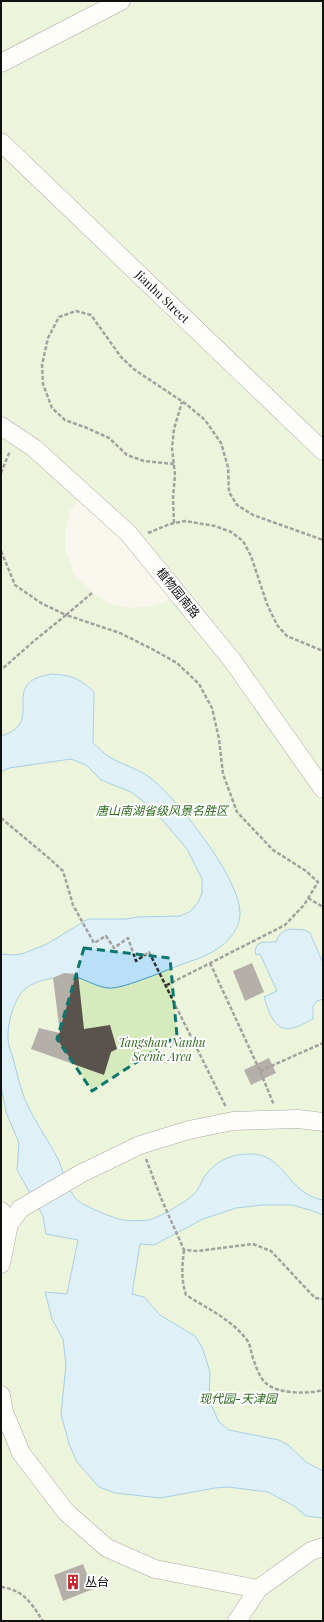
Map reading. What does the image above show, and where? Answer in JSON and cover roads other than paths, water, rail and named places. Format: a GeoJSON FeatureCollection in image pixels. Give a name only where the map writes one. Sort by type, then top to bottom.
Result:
{"type":"FeatureCollection","features":[{"type":"Feature","properties":{"kind":"street"},"geometry":{"type":"LineString","coordinates":[[1,63],[121,1]]}},
{"type":"Feature","properties":{"kind":"street","name":"Jianhu Street"},"geometry":{"type":"LineString","coordinates":[[1,142],[323,451]]}},
{"type":"Feature","properties":{"kind":"street","name":"植物园南路"},"geometry":{"type":"LineString","coordinates":[[8,431],[34,448],[133,539],[232,660],[323,789]]}},
{"type":"Feature","properties":{"kind":"street"},"geometry":{"type":"LineString","coordinates":[[1,1264],[5,1217],[82,1173],[140,1145],[188,1130],[233,1121],[298,1118],[323,1122]]}},
{"type":"Feature","properties":{"kind":"street"},"geometry":{"type":"LineString","coordinates":[[1,1395],[4,1412],[21,1453],[66,1512],[108,1548],[155,1569],[258,1589]]}},
{"type":"Feature","properties":{"kind":"street"},"geometry":{"type":"LineString","coordinates":[[237,1621],[258,1589],[311,1550],[323,1547]]}},
{"type":"Feature","properties":{"kind":"water"},"geometry":{"type":"Polygon","coordinates":[[[51,674],[64,675],[79,680],[94,692],[93,743],[108,756],[148,776],[178,805],[219,861],[237,898],[240,913],[236,930],[231,937],[210,954],[137,982],[115,988],[108,988],[79,978],[59,977],[37,982],[26,988],[18,998],[12,1011],[8,1033],[9,1046],[22,1091],[33,1117],[58,1159],[68,1186],[74,1196],[77,1200],[99,1212],[129,1221],[153,1219],[166,1213],[192,1196],[207,1173],[217,1164],[229,1157],[242,1154],[262,1155],[271,1160],[301,1190],[311,1196],[323,1200],[323,1215],[292,1205],[263,1205],[236,1208],[203,1219],[154,1245],[140,1244],[132,1294],[144,1297],[160,1315],[195,1336],[202,1347],[207,1362],[210,1373],[209,1400],[219,1422],[229,1430],[279,1440],[288,1445],[306,1462],[323,1471],[323,1518],[306,1516],[294,1506],[268,1492],[228,1487],[160,1498],[115,1493],[99,1487],[77,1462],[69,1444],[61,1414],[66,1365],[63,1339],[52,1319],[45,1292],[67,1294],[78,1240],[46,1234],[43,1216],[17,1170],[19,1143],[6,1112],[1,1086],[1,954],[22,954],[47,944],[88,919],[126,919],[137,917],[180,916],[191,911],[198,902],[202,893],[202,879],[187,849],[153,809],[131,792],[101,780],[86,765],[71,759],[9,768],[1,772],[1,736],[12,731],[19,725],[22,718],[23,695],[25,688],[35,679],[51,674]]]}},
{"type":"Feature","properties":{"kind":"water"},"geometry":{"type":"Polygon","coordinates":[[[290,929],[305,930],[310,933],[323,963],[323,999],[317,1001],[313,1006],[313,1019],[297,1027],[286,1029],[276,1024],[268,1008],[264,997],[277,991],[260,954],[256,955],[255,950],[258,944],[263,942],[276,942],[281,933],[290,929]]]}},
{"type":"Feature","properties":{"kind":"place","name":"丛台"},"geometry":{"type":"Point","coordinates":[73,1582]}},
{"type":"Feature","properties":{"kind":"park label","name":"唐山南湖省级风景名胜区"},"geometry":{"type":"Point","coordinates":[162,811]}},
{"type":"Feature","properties":{"kind":"park label","name":"Tangshan Nanhu Scenic Area"},"geometry":{"type":"Point","coordinates":[162,1050]}},
{"type":"Feature","properties":{"kind":"park label","name":"现代园-天津园"},"geometry":{"type":"Point","coordinates":[238,1399]}}]}
